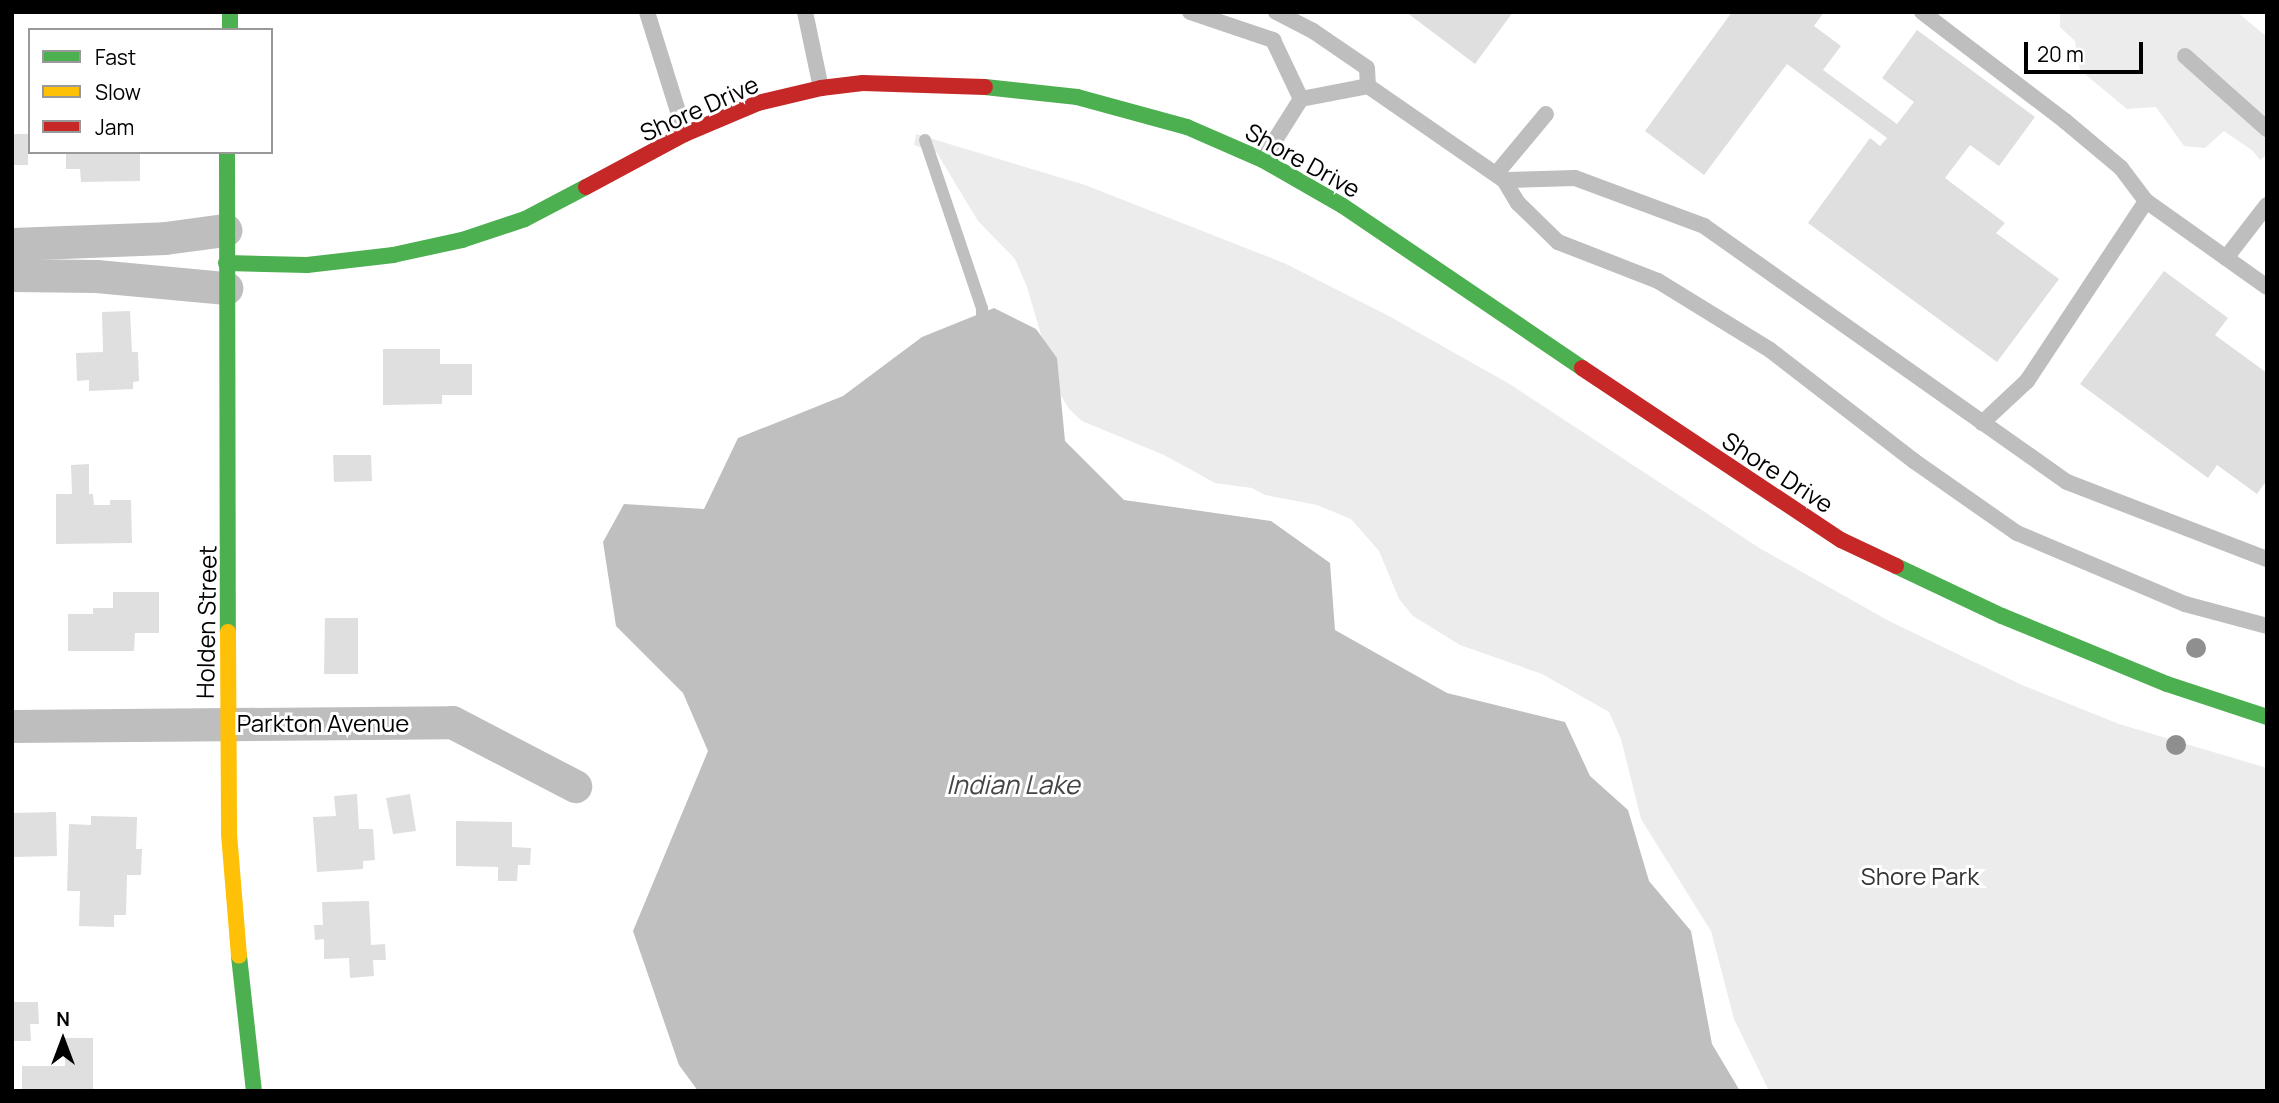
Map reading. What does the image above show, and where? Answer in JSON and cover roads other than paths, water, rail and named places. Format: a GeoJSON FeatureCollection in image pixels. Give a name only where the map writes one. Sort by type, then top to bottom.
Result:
{"type":"FeatureCollection","features":[{"type":"Feature","properties":{"kind":"main road","name":"Shore Drive"},"geometry":{"type":"LineString","coordinates":[[226,260],[307,265],[393,255],[462,240],[525,219],[685,134],[758,103],[821,88],[863,83],[969,85],[1077,97],[1187,127],[1262,160],[1361,218],[1509,320],[1841,540],[2002,616],[2166,684],[2267,717]]}},
{"type":"Feature","properties":{"kind":"main road","name":"Holden Street"},"geometry":{"type":"LineString","coordinates":[[227,154],[230,566],[227,724],[235,923],[254,1091]]}},
{"type":"Feature","properties":{"kind":"street"},"geometry":{"type":"LineString","coordinates":[[12,244],[165,238],[226,260]]}},
{"type":"Feature","properties":{"kind":"street"},"geometry":{"type":"LineString","coordinates":[[12,275],[96,276],[226,260]]}},
{"type":"Feature","properties":{"kind":"street","name":"Parkton Avenue"},"geometry":{"type":"LineString","coordinates":[[12,726],[452,722],[575,786]]}},
{"type":"Feature","properties":{"kind":"lane"},"geometry":{"type":"LineString","coordinates":[[647,12],[685,134]]}},
{"type":"Feature","properties":{"kind":"lane"},"geometry":{"type":"LineString","coordinates":[[805,12],[821,88]]}},
{"type":"Feature","properties":{"kind":"lane"},"geometry":{"type":"LineString","coordinates":[[1190,12],[1273,40],[1301,99]]}},
{"type":"Feature","properties":{"kind":"lane"},"geometry":{"type":"LineString","coordinates":[[1276,12],[1313,31],[1367,68],[1368,86]]}},
{"type":"Feature","properties":{"kind":"lane"},"geometry":{"type":"LineString","coordinates":[[1922,12],[2065,121],[2121,168],[2146,201],[2267,287]]}},
{"type":"Feature","properties":{"kind":"lane"},"geometry":{"type":"LineString","coordinates":[[2185,56],[2267,129]]}},
{"type":"Feature","properties":{"kind":"lane"},"geometry":{"type":"LineString","coordinates":[[1262,160],[1301,99],[1368,86],[1500,177],[1518,204],[1558,242],[1658,281],[1770,351],[1914,461],[2017,533],[2185,604],[2267,626]]}},
{"type":"Feature","properties":{"kind":"lane"},"geometry":{"type":"LineString","coordinates":[[1500,177],[1546,114]]}},
{"type":"Feature","properties":{"kind":"lane"},"geometry":{"type":"LineString","coordinates":[[1500,177],[1575,178],[1704,226],[2067,482],[2267,558]]}},
{"type":"Feature","properties":{"kind":"lane"},"geometry":{"type":"LineString","coordinates":[[1982,423],[2026,381],[2146,201]]}},
{"type":"Feature","properties":{"kind":"lane"},"geometry":{"type":"LineString","coordinates":[[2226,258],[2267,205]]}},
{"type":"Feature","properties":{"kind":"water","name":"Indian Lake"},"geometry":{"type":"Polygon","coordinates":[[[994,308],[1036,329],[1057,358],[1065,441],[1124,500],[1271,521],[1330,563],[1335,630],[1447,693],[1565,722],[1590,776],[1628,810],[1649,881],[1691,931],[1712,1044],[1740,1091],[698,1091],[679,1065],[633,931],[708,751],[683,693],[616,626],[603,542],[624,504],[704,509],[738,438],[843,396],[922,337],[994,308]]]}},
{"type":"Feature","properties":{"kind":"waterway"},"geometry":{"type":"LineString","coordinates":[[925,140],[982,308],[982,326]]}},
{"type":"Feature","properties":{"kind":"park label","name":"Shore Park"},"geometry":{"type":"Point","coordinates":[1920,876]}}]}
